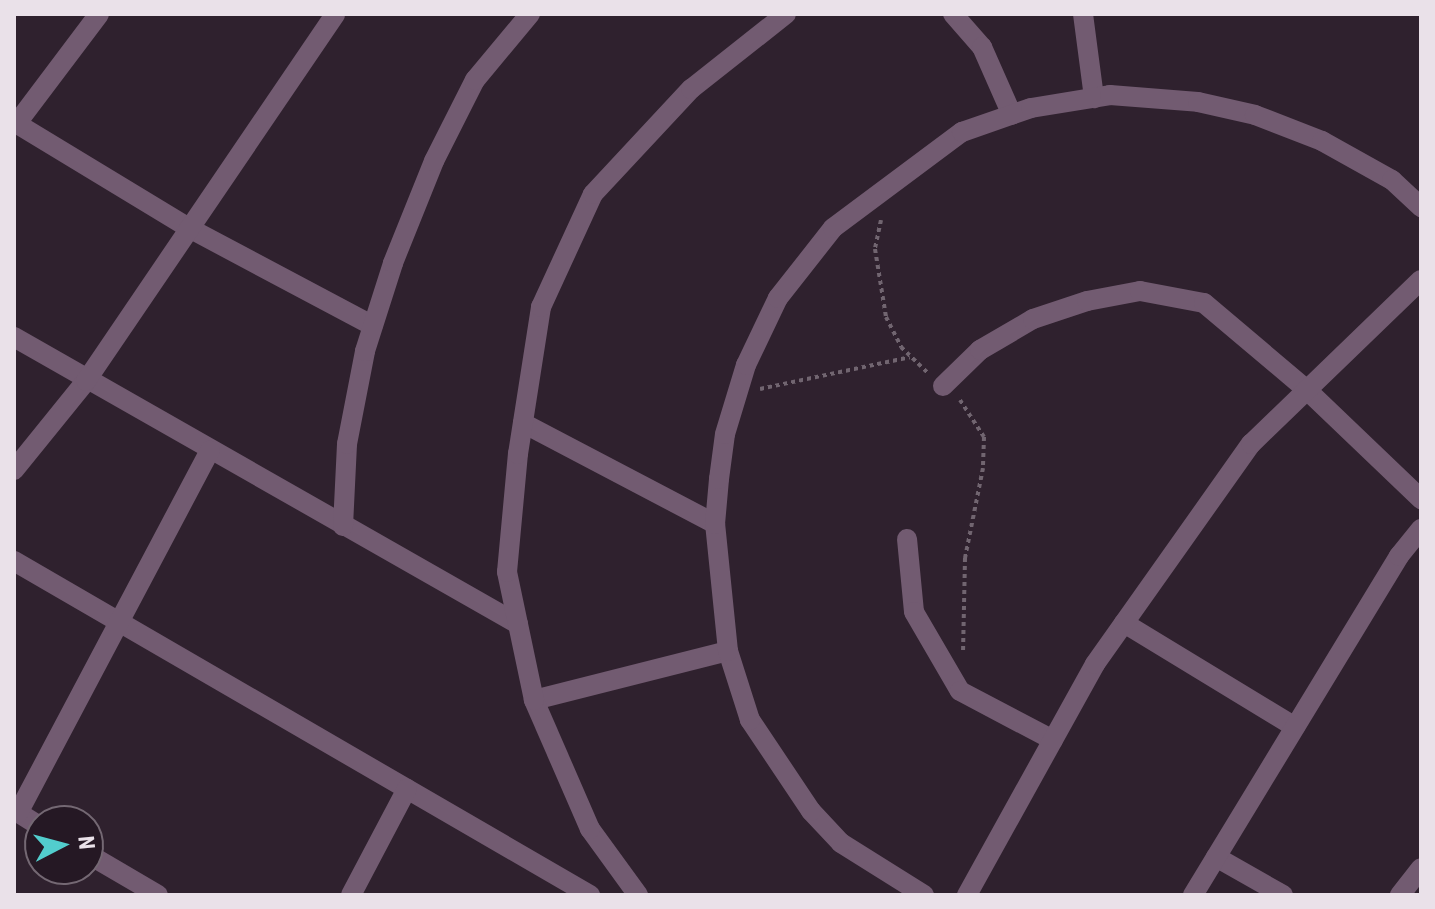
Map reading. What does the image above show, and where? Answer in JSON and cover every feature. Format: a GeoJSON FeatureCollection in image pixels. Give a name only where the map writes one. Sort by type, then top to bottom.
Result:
{"type":"FeatureCollection","features":[{"type":"Feature","properties":{"kind":"street"},"geometry":{"type":"LineString","coordinates":[[99,14],[15,122],[189,228],[373,326]]}},
{"type":"Feature","properties":{"kind":"street"},"geometry":{"type":"LineString","coordinates":[[14,470],[86,381],[335,14]]}},
{"type":"Feature","properties":{"kind":"street"},"geometry":{"type":"LineString","coordinates":[[343,526],[347,444],[373,326],[434,161],[475,80],[530,14]]}},
{"type":"Feature","properties":{"kind":"street"},"geometry":{"type":"LineString","coordinates":[[638,895],[590,829],[534,700],[507,572],[523,423],[541,307],[593,194],[691,89],[786,14]]}},
{"type":"Feature","properties":{"kind":"street"},"geometry":{"type":"LineString","coordinates":[[953,14],[982,47],[1012,115]]}},
{"type":"Feature","properties":{"kind":"street"},"geometry":{"type":"LineString","coordinates":[[1083,14],[1094,98]]}},
{"type":"Feature","properties":{"kind":"street"},"geometry":{"type":"LineString","coordinates":[[924,895],[841,843],[811,811],[750,720],[728,651],[715,524],[725,434],[737,394],[778,298],[833,228],[962,132],[1012,115],[1094,98],[1198,102],[1255,115],[1322,141],[1364,164],[1392,180],[1421,207]]}},
{"type":"Feature","properties":{"kind":"street"},"geometry":{"type":"LineString","coordinates":[[967,895],[1053,740],[1124,623],[1251,444],[1421,280]]}},
{"type":"Feature","properties":{"kind":"street"},"geometry":{"type":"LineString","coordinates":[[943,386],[980,350],[1033,319],[1087,301],[1140,291],[1204,303],[1307,390],[1421,499]]}},
{"type":"Feature","properties":{"kind":"street"},"geometry":{"type":"LineString","coordinates":[[14,337],[86,381],[518,624]]}},
{"type":"Feature","properties":{"kind":"street"},"geometry":{"type":"LineString","coordinates":[[523,423],[715,524]]}},
{"type":"Feature","properties":{"kind":"street"},"geometry":{"type":"LineString","coordinates":[[16,811],[210,451]]}},
{"type":"Feature","properties":{"kind":"street"},"geometry":{"type":"LineString","coordinates":[[1193,895],[1399,556],[1421,529]]}},
{"type":"Feature","properties":{"kind":"street"},"geometry":{"type":"LineString","coordinates":[[907,539],[914,612],[960,691],[1053,740]]}},
{"type":"Feature","properties":{"kind":"street"},"geometry":{"type":"LineString","coordinates":[[14,561],[590,895]]}},
{"type":"Feature","properties":{"kind":"street"},"geometry":{"type":"LineString","coordinates":[[1124,623],[1295,727]]}},
{"type":"Feature","properties":{"kind":"street"},"geometry":{"type":"LineString","coordinates":[[534,700],[728,651]]}},
{"type":"Feature","properties":{"kind":"street"},"geometry":{"type":"LineString","coordinates":[[351,895],[407,789]]}},
{"type":"Feature","properties":{"kind":"street"},"geometry":{"type":"LineString","coordinates":[[1216,857],[1283,895]]}},
{"type":"Feature","properties":{"kind":"street"},"geometry":{"type":"LineString","coordinates":[[104,863],[158,895]]}},
{"type":"Feature","properties":{"kind":"street"},"geometry":{"type":"LineString","coordinates":[[1400,895],[1421,868]]}},
{"type":"Feature","properties":{"kind":"path"},"geometry":{"type":"LineString","coordinates":[[885,210],[875,249],[886,317],[910,357],[976,419],[984,437],[983,468],[964,571],[964,661]]}},
{"type":"Feature","properties":{"kind":"path"},"geometry":{"type":"LineString","coordinates":[[737,394],[910,357]]}}]}
